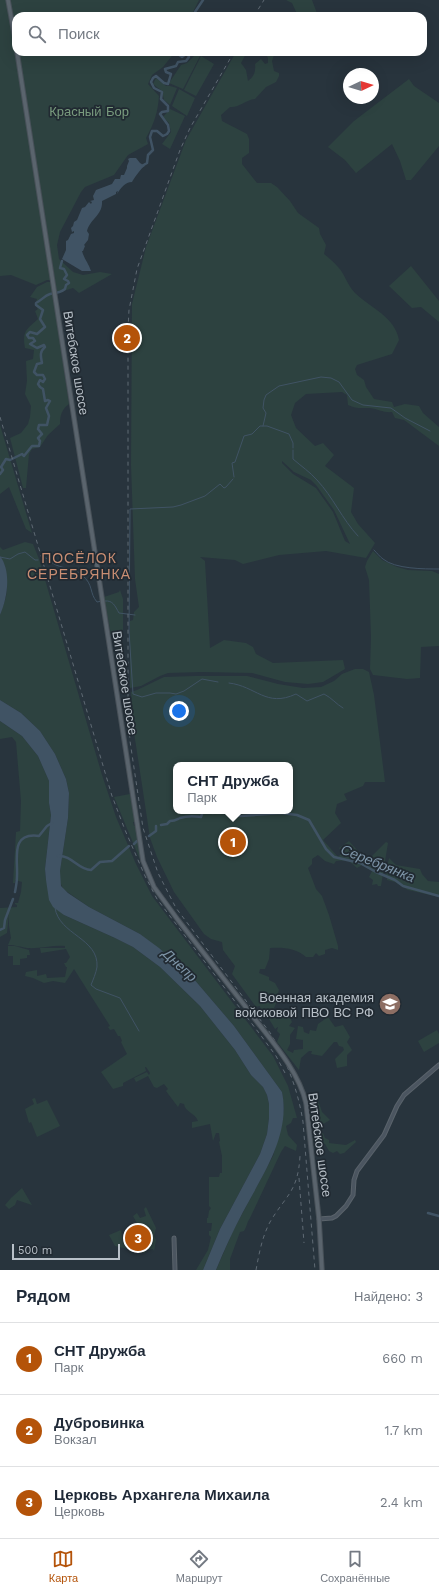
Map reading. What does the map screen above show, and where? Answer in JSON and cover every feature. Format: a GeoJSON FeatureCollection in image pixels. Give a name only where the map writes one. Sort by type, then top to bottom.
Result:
{"type":"FeatureCollection","features":[{"type":"Feature","properties":{"kind":"main road"},"geometry":{"type":"LineString","coordinates":[[8,0],[12,22]]}},
{"type":"Feature","properties":{"kind":"main road","name":"Витебское шоссе"},"geometry":{"type":"LineString","coordinates":[[18,56],[143,861],[154,886],[291,1069],[302,1089],[306,1103],[319,1219],[322,1270]]}},
{"type":"Feature","properties":{"kind":"main road"},"geometry":{"type":"LineString","coordinates":[[319,1219],[332,1218],[346,1206],[353,1195],[355,1176],[384,1134],[397,1106],[404,1095],[439,1065]]}},
{"type":"Feature","properties":{"kind":"main road"},"geometry":{"type":"LineString","coordinates":[[174,1238],[175,1270]]}},
{"type":"Feature","properties":{"kind":"green space","name":"Красный Бор"},"geometry":{"type":"Polygon","coordinates":[[[0,0],[7,0],[12,31],[12,56],[16,56],[52,280],[47,280],[36,285],[11,275],[0,276],[0,0]]]}},
{"type":"Feature","properties":{"kind":"green space"},"geometry":{"type":"Polygon","coordinates":[[[10,0],[199,0],[193,12],[12,12],[10,0]]]}},
{"type":"Feature","properties":{"kind":"green space"},"geometry":{"type":"Polygon","coordinates":[[[286,0],[312,0],[316,12],[296,12],[292,3],[286,0]]]}},
{"type":"Feature","properties":{"kind":"green space","name":"Красный Бор"},"geometry":{"type":"Polygon","coordinates":[[[20,56],[172,56],[163,67],[152,75],[148,84],[159,96],[155,118],[146,138],[148,144],[128,155],[114,175],[85,187],[60,232],[57,245],[59,259],[73,272],[83,275],[100,272],[112,274],[79,293],[73,288],[57,293],[20,56]]]}},
{"type":"Feature","properties":{"kind":"green space"},"geometry":{"type":"Polygon","coordinates":[[[194,56],[200,56],[183,89],[169,83],[181,65],[187,63],[194,56]]]}},
{"type":"Feature","properties":{"kind":"green space"},"geometry":{"type":"Polygon","coordinates":[[[201,56],[214,64],[196,96],[184,90],[201,56]]]}},
{"type":"Feature","properties":{"kind":"green space"},"geometry":{"type":"Polygon","coordinates":[[[234,56],[245,56],[241,63],[246,70],[248,81],[254,74],[255,64],[261,59],[265,64],[268,63],[267,56],[274,56],[272,61],[274,71],[279,73],[276,82],[266,87],[255,99],[230,107],[221,115],[222,121],[247,134],[249,139],[249,153],[242,158],[242,164],[257,183],[271,183],[277,187],[290,201],[298,213],[319,228],[320,234],[326,245],[324,254],[340,270],[355,293],[388,319],[397,332],[399,340],[392,354],[357,365],[355,369],[357,375],[364,380],[366,387],[374,399],[392,402],[394,407],[405,404],[419,406],[423,413],[439,427],[439,446],[404,420],[395,418],[392,412],[370,408],[356,408],[348,405],[347,395],[342,392],[306,394],[295,403],[291,415],[296,428],[315,446],[323,443],[334,455],[325,466],[354,488],[351,512],[358,524],[375,543],[366,558],[326,551],[279,555],[243,564],[235,560],[200,557],[205,561],[210,648],[224,640],[246,643],[253,647],[256,654],[273,663],[343,660],[345,669],[323,682],[308,684],[285,682],[252,673],[168,673],[141,686],[130,688],[130,621],[133,620],[134,612],[139,607],[135,579],[131,465],[132,304],[146,247],[186,140],[234,56]],[[282,461],[282,463],[293,474],[316,488],[333,512],[345,541],[350,544],[334,510],[311,480],[294,472],[282,461]]]}},
{"type":"Feature","properties":{"kind":"green space"},"geometry":{"type":"Polygon","coordinates":[[[156,78],[166,86],[177,88],[170,105],[164,100],[162,91],[153,84],[156,78]]]}},
{"type":"Feature","properties":{"kind":"green space"},"geometry":{"type":"Polygon","coordinates":[[[409,79],[414,86],[439,103],[439,146],[411,180],[406,180],[400,161],[392,144],[356,173],[345,160],[328,147],[354,121],[376,104],[379,104],[379,102],[409,79]]]}},
{"type":"Feature","properties":{"kind":"green space"},"geometry":{"type":"Polygon","coordinates":[[[179,89],[195,98],[187,116],[172,106],[179,89]]]}},
{"type":"Feature","properties":{"kind":"green space"},"geometry":{"type":"Polygon","coordinates":[[[170,109],[185,116],[170,149],[162,144],[171,132],[169,123],[163,117],[170,109]]]}},
{"type":"Feature","properties":{"kind":"green space"},"geometry":{"type":"Polygon","coordinates":[[[411,266],[439,301],[439,322],[421,307],[412,308],[389,286],[411,266]]]}},
{"type":"Feature","properties":{"kind":"green space"},"geometry":{"type":"Polygon","coordinates":[[[47,282],[51,282],[69,404],[62,412],[60,424],[48,435],[40,447],[32,449],[29,454],[26,488],[23,488],[10,438],[21,433],[28,424],[30,417],[31,406],[25,394],[27,381],[26,361],[33,359],[34,350],[25,348],[24,338],[26,331],[38,319],[35,311],[38,309],[35,305],[37,299],[30,297],[37,287],[47,282]]]}},
{"type":"Feature","properties":{"kind":"green space"},"geometry":{"type":"Polygon","coordinates":[[[0,425],[32,533],[26,529],[9,487],[0,494],[0,425]]]}},
{"type":"Feature","properties":{"kind":"green space"},"geometry":{"type":"Polygon","coordinates":[[[25,542],[33,544],[39,559],[102,775],[116,817],[136,864],[152,896],[273,1056],[288,1086],[297,1118],[293,1118],[291,1123],[286,1126],[288,1135],[297,1145],[296,1151],[285,1146],[281,1152],[244,1231],[240,1232],[230,1259],[230,1270],[216,1270],[233,1231],[273,1156],[281,1127],[284,1108],[282,1092],[234,1026],[193,978],[175,961],[140,934],[89,907],[63,889],[59,879],[68,818],[69,793],[66,779],[55,754],[40,731],[21,713],[0,700],[0,615],[6,597],[7,586],[5,566],[0,556],[0,547],[3,550],[25,542]]]}},
{"type":"Feature","properties":{"kind":"green space"},"geometry":{"type":"Polygon","coordinates":[[[373,551],[382,560],[397,567],[408,570],[432,571],[439,574],[439,646],[421,647],[420,678],[407,679],[373,675],[370,669],[371,637],[369,580],[365,567],[373,551]]]}},
{"type":"Feature","properties":{"kind":"green space"},"geometry":{"type":"Polygon","coordinates":[[[120,590],[123,599],[123,630],[118,635],[113,636],[111,635],[104,597],[119,592],[120,590]]]}},
{"type":"Feature","properties":{"kind":"green space"},"geometry":{"type":"Polygon","coordinates":[[[355,669],[363,669],[369,672],[374,695],[385,782],[365,782],[363,786],[344,794],[347,800],[337,804],[335,813],[341,823],[323,840],[338,857],[343,852],[339,848],[349,841],[367,861],[386,842],[388,843],[381,886],[378,886],[377,884],[372,885],[373,880],[369,877],[372,871],[362,865],[357,868],[348,860],[336,861],[334,864],[325,861],[318,855],[312,859],[312,864],[308,868],[316,889],[322,896],[329,915],[338,950],[332,948],[325,950],[325,954],[319,956],[316,953],[313,957],[306,957],[289,949],[270,948],[269,959],[265,969],[260,969],[259,973],[269,977],[269,980],[275,983],[279,990],[274,1008],[279,1019],[286,1014],[289,1015],[292,1022],[289,1026],[295,1028],[290,1035],[290,1044],[287,1050],[293,1053],[294,1050],[303,1049],[303,1040],[296,1039],[298,1026],[303,1027],[304,1032],[309,1034],[310,1030],[316,1031],[318,1024],[328,1017],[335,1027],[343,1025],[350,1037],[347,1042],[352,1050],[347,1055],[347,1066],[337,1068],[335,1059],[344,1050],[343,1047],[339,1046],[337,1042],[334,1042],[322,1056],[311,1054],[312,1051],[309,1051],[301,1058],[299,1070],[277,1042],[280,1034],[277,1031],[278,1027],[275,1029],[269,1019],[270,1014],[261,1014],[260,1006],[256,1007],[232,974],[235,966],[223,950],[222,942],[211,939],[204,934],[174,892],[157,857],[150,838],[133,726],[131,692],[164,677],[247,676],[278,684],[303,688],[321,687],[334,681],[342,674],[355,669]]]}},
{"type":"Feature","properties":{"kind":"green space"},"geometry":{"type":"Polygon","coordinates":[[[0,721],[22,736],[38,756],[49,781],[49,803],[51,815],[45,869],[46,880],[64,915],[133,947],[160,967],[200,1006],[235,1050],[251,1075],[263,1087],[267,1095],[269,1104],[269,1118],[267,1134],[260,1154],[220,1229],[203,1270],[196,1270],[208,1250],[211,1237],[209,1235],[209,1231],[211,1231],[212,1223],[207,1223],[207,1218],[211,1208],[209,1206],[209,1177],[219,1177],[220,1173],[222,1173],[222,1156],[219,1133],[216,1133],[213,1141],[210,1124],[192,1128],[192,1122],[198,1121],[197,1118],[186,1109],[184,1104],[180,1103],[178,1107],[166,1091],[168,1089],[164,1084],[157,1088],[154,1087],[148,1076],[136,1082],[134,1078],[147,1072],[149,1075],[150,1073],[146,1067],[146,1071],[123,1083],[123,1086],[113,1089],[101,1072],[127,1054],[121,1042],[120,1036],[118,1036],[114,1029],[110,1030],[108,1027],[110,1026],[74,969],[65,983],[53,981],[44,983],[25,976],[26,972],[37,970],[37,976],[46,974],[47,978],[65,977],[67,967],[64,963],[66,963],[70,957],[66,949],[41,953],[40,948],[65,948],[65,946],[27,948],[8,945],[11,938],[9,914],[7,933],[0,937],[0,908],[17,907],[15,903],[18,903],[22,882],[15,880],[15,883],[13,883],[16,832],[20,831],[21,801],[16,742],[12,737],[0,739],[0,721]]]}},
{"type":"Feature","properties":{"kind":"green space"},"geometry":{"type":"Polygon","coordinates":[[[130,794],[135,822],[133,822],[134,826],[136,826],[143,867],[114,797],[130,794]]]}},
{"type":"Feature","properties":{"kind":"green space"},"geometry":{"type":"Polygon","coordinates":[[[389,858],[396,865],[420,869],[428,881],[439,882],[439,897],[408,890],[395,882],[387,880],[385,877],[389,858]]]}},
{"type":"Feature","properties":{"kind":"green space"},"geometry":{"type":"Polygon","coordinates":[[[8,946],[15,946],[29,950],[30,955],[27,955],[27,958],[20,959],[20,965],[13,965],[13,956],[8,956],[8,946]]]}},
{"type":"Feature","properties":{"kind":"green space"},"geometry":{"type":"Polygon","coordinates":[[[437,1030],[439,1034],[439,1043],[424,1052],[418,1041],[437,1030]]]}},
{"type":"Feature","properties":{"kind":"green space"},"geometry":{"type":"Polygon","coordinates":[[[35,1098],[37,1104],[47,1100],[60,1126],[37,1137],[31,1122],[29,1123],[25,1109],[34,1104],[32,1099],[35,1098]]]}},
{"type":"Feature","properties":{"kind":"green space"},"geometry":{"type":"Polygon","coordinates":[[[318,1100],[322,1112],[330,1120],[320,1126],[316,1122],[313,1123],[313,1126],[310,1112],[315,1110],[313,1102],[318,1100]]]}},
{"type":"Feature","properties":{"kind":"green space"},"geometry":{"type":"Polygon","coordinates":[[[314,1133],[323,1133],[325,1138],[329,1140],[329,1143],[346,1145],[355,1140],[356,1142],[344,1153],[340,1154],[337,1151],[333,1153],[329,1151],[325,1144],[311,1141],[314,1133]]]}},
{"type":"Feature","properties":{"kind":"green space"},"geometry":{"type":"Polygon","coordinates":[[[22,1188],[32,1205],[17,1200],[15,1205],[9,1209],[5,1205],[22,1188]]]}},
{"type":"Feature","properties":{"kind":"green space"},"geometry":{"type":"Polygon","coordinates":[[[146,1207],[156,1228],[154,1236],[156,1240],[154,1251],[153,1249],[146,1250],[145,1253],[115,1246],[109,1235],[121,1230],[123,1241],[144,1248],[148,1235],[138,1225],[133,1216],[137,1213],[140,1218],[146,1216],[144,1209],[146,1207]]]}},
{"type":"Feature","properties":{"kind":"water"},"geometry":{"type":"Polygon","coordinates":[[[136,158],[145,166],[140,170],[132,182],[125,184],[117,194],[118,191],[116,194],[102,201],[100,210],[87,231],[89,234],[88,240],[82,251],[91,271],[82,271],[62,259],[66,250],[66,241],[71,234],[74,233],[74,231],[72,232],[71,228],[77,220],[82,208],[89,202],[91,204],[92,202],[90,201],[94,200],[93,196],[96,190],[112,184],[115,179],[120,179],[121,175],[124,175],[129,161],[128,159],[136,158]]]}},
{"type":"Feature","properties":{"kind":"water"},"geometry":{"type":"Polygon","coordinates":[[[0,556],[4,562],[6,570],[7,586],[5,601],[0,615],[0,556]]]}},
{"type":"Feature","properties":{"kind":"water"},"geometry":{"type":"Polygon","coordinates":[[[0,700],[21,713],[40,731],[55,754],[66,779],[69,793],[68,818],[60,871],[61,886],[68,893],[89,907],[140,934],[159,948],[193,978],[234,1026],[282,1092],[284,1108],[279,1139],[266,1170],[225,1248],[216,1270],[203,1270],[220,1229],[260,1154],[267,1134],[269,1118],[269,1104],[267,1095],[263,1087],[251,1075],[235,1050],[200,1006],[160,967],[133,947],[64,915],[53,907],[49,900],[45,869],[51,815],[49,803],[49,781],[38,756],[22,736],[0,721],[0,700]]]}},
{"type":"Feature","properties":{"kind":"waterway"},"geometry":{"type":"LineString","coordinates":[[195,12],[203,0]]}},
{"type":"Feature","properties":{"kind":"waterway"},"geometry":{"type":"LineString","coordinates":[[142,166],[147,163],[148,155],[153,150],[150,137],[152,131],[157,131],[163,136],[169,131],[168,125],[160,114],[168,111],[168,106],[161,99],[162,92],[154,88],[151,82],[156,76],[164,83],[168,84],[171,74],[166,72],[165,69],[176,66],[178,62],[186,61],[188,56]]}},
{"type":"Feature","properties":{"kind":"waterway"},"geometry":{"type":"LineString","coordinates":[[0,474],[3,470],[1,467],[6,459],[10,460],[22,454],[24,456],[32,446],[39,446],[40,441],[38,438],[42,434],[38,429],[39,425],[47,425],[49,416],[46,408],[50,401],[45,401],[43,389],[38,384],[40,380],[43,382],[45,379],[43,375],[37,375],[34,372],[37,364],[42,363],[41,353],[45,347],[44,345],[37,348],[30,344],[35,341],[27,335],[30,332],[37,334],[45,327],[40,319],[43,310],[36,305],[36,303],[50,294],[58,293],[65,289],[66,285],[69,283],[64,279],[67,275],[64,269],[60,268],[62,261]]}},
{"type":"Feature","properties":{"kind":"waterway"},"geometry":{"type":"LineString","coordinates":[[263,426],[266,413],[263,408],[266,395],[279,386],[321,377],[331,378],[339,382],[352,400],[363,405],[391,408],[405,418],[430,431]]}},
{"type":"Feature","properties":{"kind":"waterway"},"geometry":{"type":"LineString","coordinates":[[234,477],[232,463],[235,462],[244,436],[252,434],[260,426],[267,426],[289,434],[293,443],[293,448]]}},
{"type":"Feature","properties":{"kind":"waterway"},"geometry":{"type":"LineString","coordinates":[[293,450],[293,459],[311,474],[323,487],[358,536]]}},
{"type":"Feature","properties":{"kind":"waterway"},"geometry":{"type":"LineString","coordinates":[[218,682],[202,679],[184,691],[176,694],[156,693],[142,697],[133,694],[129,631],[130,509],[173,507],[181,505],[205,496],[220,484],[224,488],[233,479]]}},
{"type":"Feature","properties":{"kind":"waterway"},"geometry":{"type":"LineString","coordinates":[[374,550],[383,559],[395,565],[410,568],[439,569]]}},
{"type":"Feature","properties":{"kind":"waterway"},"geometry":{"type":"LineString","coordinates":[[0,557],[10,559],[25,552],[35,560],[38,560]]}},
{"type":"Feature","properties":{"kind":"waterway"},"geometry":{"type":"LineString","coordinates":[[44,558],[56,565],[79,573],[88,582],[97,602],[102,601]]}},
{"type":"Feature","properties":{"kind":"waterway"},"geometry":{"type":"LineString","coordinates":[[105,601],[110,601],[119,613],[135,615]]}},
{"type":"Feature","properties":{"kind":"waterway"},"geometry":{"type":"LineString","coordinates":[[229,683],[247,688],[261,695],[277,699],[286,698],[296,694],[307,701],[324,694],[343,708]]}},
{"type":"Feature","properties":{"kind":"waterway","name":"Серебрянка"},"geometry":{"type":"LineString","coordinates":[[161,825],[167,824],[170,821],[174,821],[182,817],[201,817],[202,814]]}},
{"type":"Feature","properties":{"kind":"waterway","name":"Серебрянка"},"geometry":{"type":"LineString","coordinates":[[232,814],[241,816],[268,814]]}},
{"type":"Feature","properties":{"kind":"waterway","name":"Серебрянка"},"geometry":{"type":"LineString","coordinates":[[289,814],[297,815],[309,820],[326,849],[334,857],[360,863],[395,880],[403,886],[439,896]]}},
{"type":"Feature","properties":{"kind":"waterway"},"geometry":{"type":"LineString","coordinates":[[15,892],[17,878],[17,855],[20,842],[23,838],[39,836],[47,826],[52,823]]}},
{"type":"Feature","properties":{"kind":"waterway","name":"Серебрянка"},"geometry":{"type":"LineString","coordinates":[[149,836],[156,831],[156,826]]}},
{"type":"Feature","properties":{"kind":"waterway","name":"Серебрянка"},"geometry":{"type":"LineString","coordinates":[[134,844],[137,841]]}},
{"type":"Feature","properties":{"kind":"waterway","name":"Серебрянка"},"geometry":{"type":"LineString","coordinates":[[58,856],[63,856],[82,868],[91,870],[100,862],[112,861],[129,846]]}},
{"type":"Feature","properties":{"kind":"waterway"},"geometry":{"type":"LineString","coordinates":[[0,930],[4,928],[5,920],[13,899]]}},
{"type":"Feature","properties":{"kind":"waterway"},"geometry":{"type":"LineString","coordinates":[[55,908],[58,917],[64,925],[86,943],[92,949],[96,957],[97,967],[91,985],[96,989],[120,998],[139,1031]]}},
{"type":"Feature","properties":{"kind":"waterway"},"geometry":{"type":"LineString","coordinates":[[428,1213],[439,1216]]}},
{"type":"Feature","properties":{"kind":"railway"},"geometry":{"type":"LineString","coordinates":[[256,12],[264,0]]}},
{"type":"Feature","properties":{"kind":"railway"},"geometry":{"type":"LineString","coordinates":[[232,56],[190,128],[180,150],[137,269],[129,310],[128,710],[130,741],[143,828],[158,873],[176,908],[271,1034],[291,1076],[303,1122],[315,1270]]}},
{"type":"Feature","properties":{"kind":"railway"},"geometry":{"type":"LineString","coordinates":[[0,417],[112,796],[125,830],[145,876],[157,899],[276,1056],[285,1073]]}},
{"type":"Feature","properties":{"kind":"railway"},"geometry":{"type":"LineString","coordinates":[[256,1270],[261,1246],[267,1228],[294,1186],[297,1178],[300,1156]]}},
{"type":"Feature","properties":{"kind":"railway"},"geometry":{"type":"LineString","coordinates":[[299,1178],[304,1243]]}},
{"type":"Feature","properties":{"kind":"place","name":"Дубровинка"},"geometry":{"type":"Point","coordinates":[127,338]}},
{"type":"Feature","properties":{"kind":"place","name":"СНТ Дружба"},"geometry":{"type":"Point","coordinates":[233,842]}},
{"type":"Feature","properties":{"kind":"place","name":"Военная академия войсковой ПВО ВС РФ"},"geometry":{"type":"Point","coordinates":[390,1004]}},
{"type":"Feature","properties":{"kind":"place","name":"Церковь Архангела Михаила"},"geometry":{"type":"Point","coordinates":[138,1238]}},
{"type":"Feature","properties":{"kind":"district","name":"ПОСЁЛОК СЕРЕБРЯНКА"},"geometry":{"type":"Point","coordinates":[79,566]}},
{"type":"Feature","properties":{"kind":"water label","name":"Днепр"},"geometry":{"type":"Point","coordinates":[180,965]}}]}
